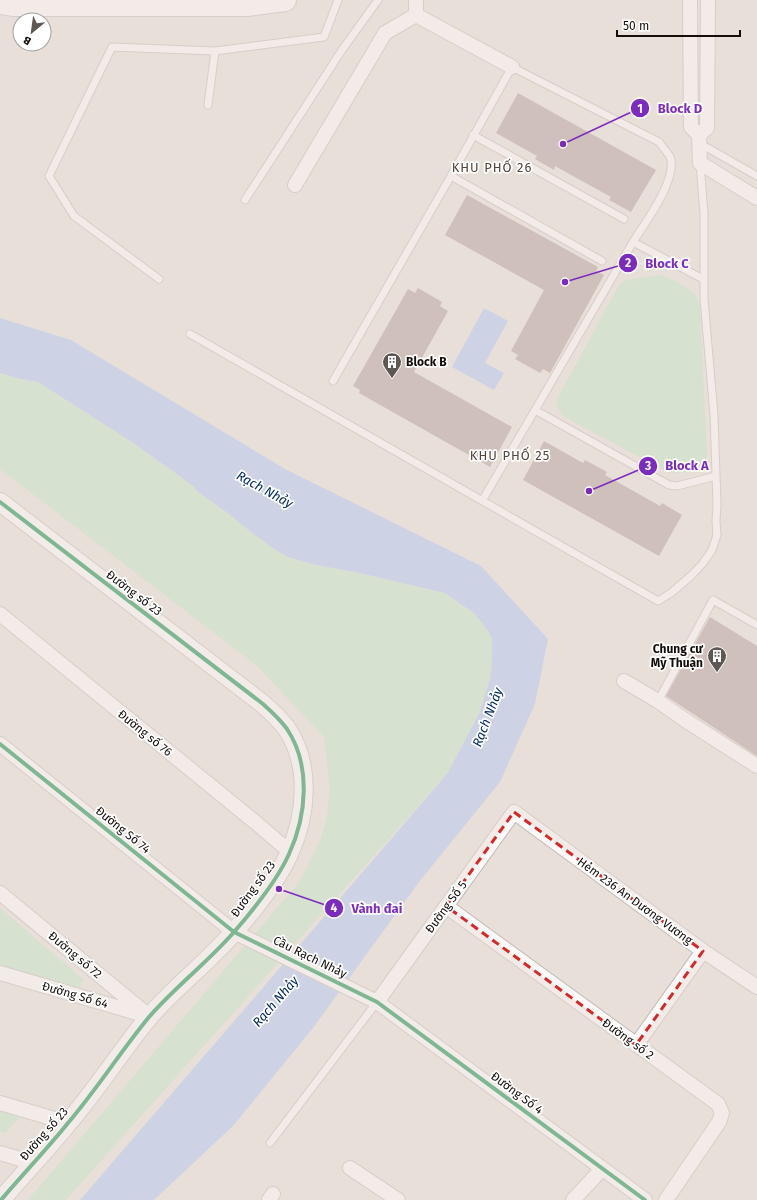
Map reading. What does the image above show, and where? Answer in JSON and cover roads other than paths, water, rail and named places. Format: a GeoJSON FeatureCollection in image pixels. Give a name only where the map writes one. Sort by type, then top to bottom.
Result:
{"type":"FeatureCollection","features":[{"type":"Feature","properties":{"kind":"main road"},"geometry":{"type":"LineString","coordinates":[[0,3],[14,5],[247,5],[285,0]]}},
{"type":"Feature","properties":{"kind":"street"},"geometry":{"type":"LineString","coordinates":[[416,0],[416,15]]}},
{"type":"Feature","properties":{"kind":"street"},"geometry":{"type":"LineString","coordinates":[[690,0],[691,127],[699,139],[700,163],[757,198]]}},
{"type":"Feature","properties":{"kind":"street"},"geometry":{"type":"LineString","coordinates":[[699,139],[707,128],[708,0]]}},
{"type":"Feature","properties":{"kind":"street"},"geometry":{"type":"LineString","coordinates":[[416,15],[512,67]]}},
{"type":"Feature","properties":{"kind":"street"},"geometry":{"type":"LineString","coordinates":[[295,185],[385,33],[416,15]]}},
{"type":"Feature","properties":{"kind":"street"},"geometry":{"type":"LineString","coordinates":[[690,30],[708,31]]}},
{"type":"Feature","properties":{"kind":"street","name":"Đường số 23"},"geometry":{"type":"LineString","coordinates":[[0,502],[263,704],[278,718],[293,739],[300,760],[304,782],[303,804],[290,852],[269,888],[234,932],[150,1016],[68,1123],[1,1200]]}},
{"type":"Feature","properties":{"kind":"street","name":"Đường số 76"},"geometry":{"type":"LineString","coordinates":[[0,614],[290,852]]}},
{"type":"Feature","properties":{"kind":"street"},"geometry":{"type":"LineString","coordinates":[[624,681],[658,701],[757,766]]}},
{"type":"Feature","properties":{"kind":"street","name":"Đường Số 74"},"geometry":{"type":"LineString","coordinates":[[0,744],[234,932]]}},
{"type":"Feature","properties":{"kind":"street","name":"Đường Số 5"},"geometry":{"type":"LineString","coordinates":[[377,1002],[514,812]]}},
{"type":"Feature","properties":{"kind":"street","name":"Hẻm 236 An Dương Vương"},"geometry":{"type":"LineString","coordinates":[[514,812],[703,951],[757,987]]}},
{"type":"Feature","properties":{"kind":"street","name":"Đường số 72"},"geometry":{"type":"LineString","coordinates":[[0,893],[150,1016]]}},
{"type":"Feature","properties":{"kind":"street","name":"Đường số 2"},"geometry":{"type":"LineString","coordinates":[[446,906],[718,1104],[722,1113],[719,1122],[666,1200]]}},
{"type":"Feature","properties":{"kind":"street","name":"Cầu Rạch Nhảy"},"geometry":{"type":"LineString","coordinates":[[234,932],[364,994],[377,1002]]}},
{"type":"Feature","properties":{"kind":"street"},"geometry":{"type":"LineString","coordinates":[[636,1045],[703,951]]}},
{"type":"Feature","properties":{"kind":"street","name":"Đường Số 64"},"geometry":{"type":"LineString","coordinates":[[0,973],[150,1016]]}},
{"type":"Feature","properties":{"kind":"street","name":"Đường Số 4"},"geometry":{"type":"LineString","coordinates":[[377,1002],[645,1200]]}},
{"type":"Feature","properties":{"kind":"street"},"geometry":{"type":"LineString","coordinates":[[0,1103],[68,1123]]}},
{"type":"Feature","properties":{"kind":"street"},"geometry":{"type":"LineString","coordinates":[[0,1153],[33,1162]]}},
{"type":"Feature","properties":{"kind":"street"},"geometry":{"type":"LineString","coordinates":[[350,1168],[398,1200]]}},
{"type":"Feature","properties":{"kind":"street"},"geometry":{"type":"LineString","coordinates":[[573,1200],[602,1169]]}},
{"type":"Feature","properties":{"kind":"lane"},"geometry":{"type":"LineString","coordinates":[[159,279],[74,216],[49,176],[112,47],[215,51],[324,37],[338,0]]}},
{"type":"Feature","properties":{"kind":"lane"},"geometry":{"type":"LineString","coordinates":[[245,200],[342,50],[378,0]]}},
{"type":"Feature","properties":{"kind":"lane"},"geometry":{"type":"LineString","coordinates":[[208,105],[215,51]]}},
{"type":"Feature","properties":{"kind":"lane"},"geometry":{"type":"LineString","coordinates":[[333,381],[512,67],[659,142],[671,158],[670,175],[656,206],[633,242],[482,501]]}},
{"type":"Feature","properties":{"kind":"lane"},"geometry":{"type":"LineString","coordinates":[[473,135],[624,219]]}},
{"type":"Feature","properties":{"kind":"lane"},"geometry":{"type":"LineString","coordinates":[[699,139],[757,176]]}},
{"type":"Feature","properties":{"kind":"lane"},"geometry":{"type":"LineString","coordinates":[[190,334],[658,601],[671,593],[692,575],[703,563],[712,550],[717,535],[716,521],[718,504],[714,415],[703,279],[704,214],[700,163]]}},
{"type":"Feature","properties":{"kind":"lane"},"geometry":{"type":"LineString","coordinates":[[451,176],[602,261]]}},
{"type":"Feature","properties":{"kind":"lane"},"geometry":{"type":"LineString","coordinates":[[633,242],[703,279]]}},
{"type":"Feature","properties":{"kind":"lane"},"geometry":{"type":"LineString","coordinates":[[535,410],[669,485],[677,486],[716,476]]}},
{"type":"Feature","properties":{"kind":"lane"},"geometry":{"type":"LineString","coordinates":[[658,701],[713,600],[757,625]]}},
{"type":"Feature","properties":{"kind":"lane"},"geometry":{"type":"LineString","coordinates":[[270,1143],[377,1002]]}},
{"type":"Feature","properties":{"kind":"water"},"geometry":{"type":"Polygon","coordinates":[[[484,308],[508,321],[485,363],[504,373],[494,390],[452,367],[484,308]]]}},
{"type":"Feature","properties":{"kind":"water","name":"Rạch Nhảy"},"geometry":{"type":"Polygon","coordinates":[[[0,318],[71,340],[285,469],[481,566],[548,639],[535,704],[500,782],[419,882],[313,1028],[233,1126],[154,1200],[80,1200],[447,774],[479,714],[490,679],[492,639],[475,614],[445,593],[360,573],[316,565],[288,557],[274,549],[197,491],[193,486],[132,442],[38,382],[20,379],[0,373],[0,318]]]}},
{"type":"Feature","properties":{"kind":"place","name":"Block D"},"geometry":{"type":"Point","coordinates":[563,144]}},
{"type":"Feature","properties":{"kind":"place","name":"Block C"},"geometry":{"type":"Point","coordinates":[565,282]}},
{"type":"Feature","properties":{"kind":"place","name":"Block B"},"geometry":{"type":"Point","coordinates":[392,379]}},
{"type":"Feature","properties":{"kind":"place","name":"Block A"},"geometry":{"type":"Point","coordinates":[589,491]}},
{"type":"Feature","properties":{"kind":"place","name":"Chung cư Mỹ Thuận"},"geometry":{"type":"Point","coordinates":[717,673]}},
{"type":"Feature","properties":{"kind":"place","name":"Vành đai"},"geometry":{"type":"Point","coordinates":[279,889]}},
{"type":"Feature","properties":{"kind":"district","name":"KHU PHỐ 26"},"geometry":{"type":"Point","coordinates":[492,167]}},
{"type":"Feature","properties":{"kind":"district","name":"KHU PHỐ 25"},"geometry":{"type":"Point","coordinates":[510,455]}}]}
